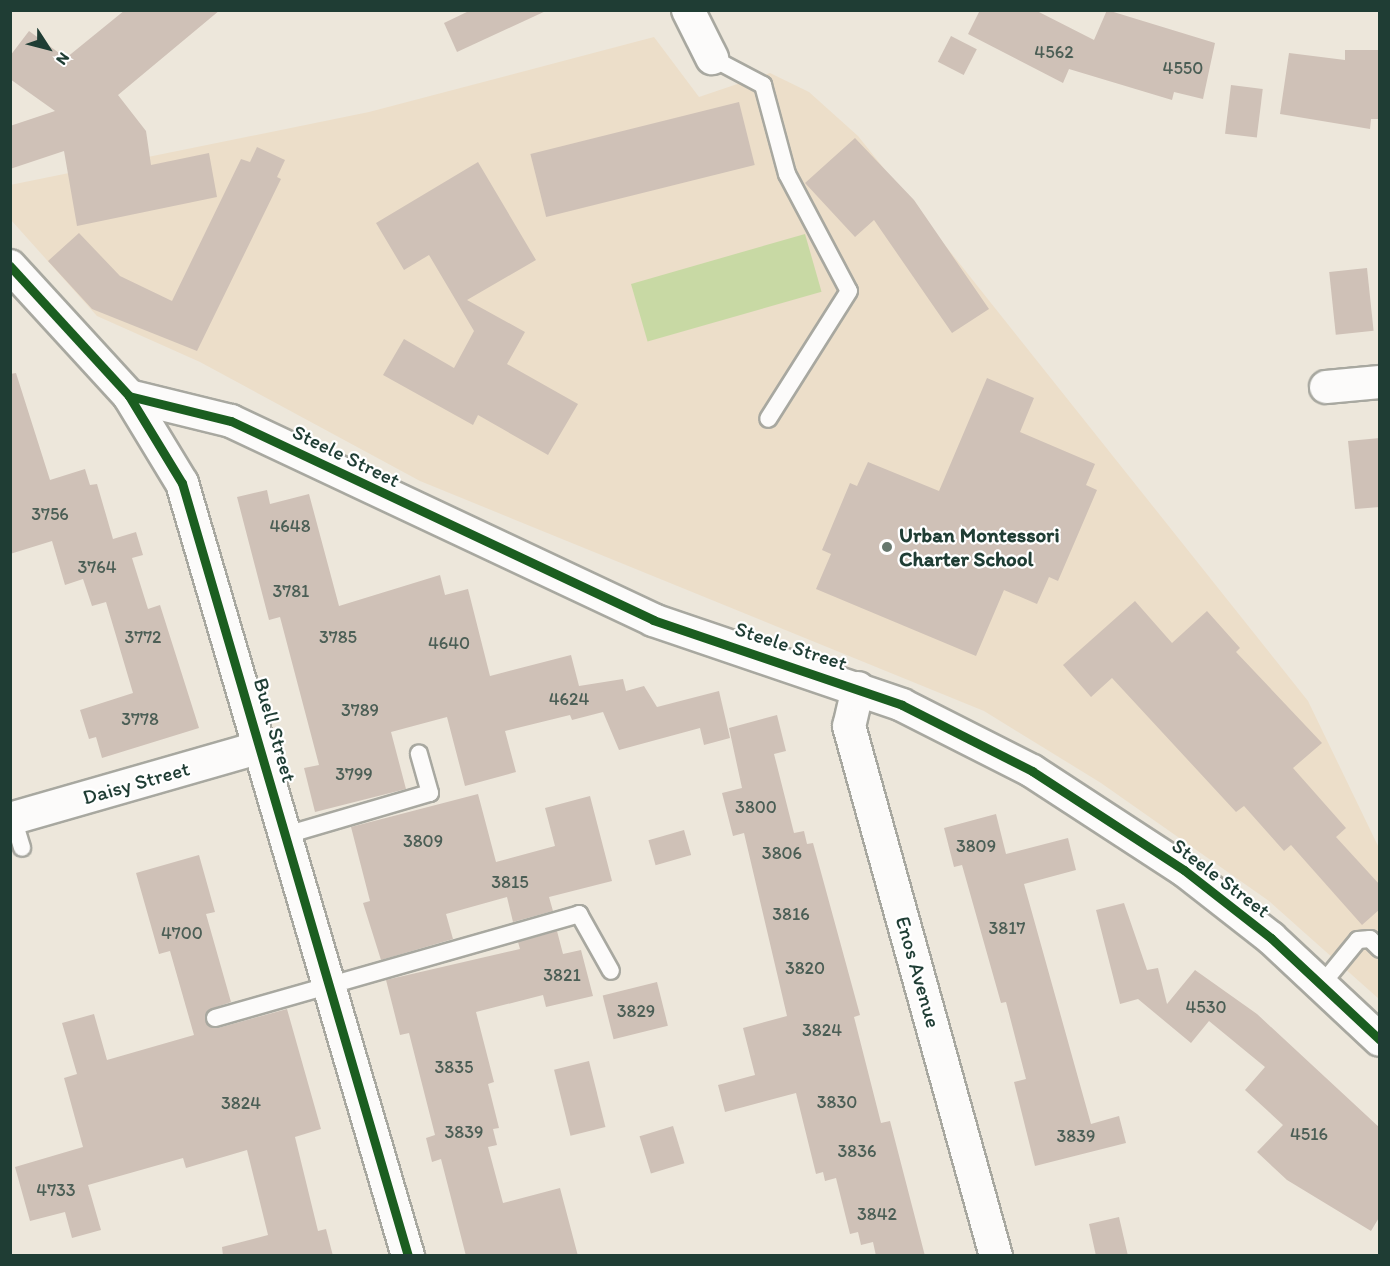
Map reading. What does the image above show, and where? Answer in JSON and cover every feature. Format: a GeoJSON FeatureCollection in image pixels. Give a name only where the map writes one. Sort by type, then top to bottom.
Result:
{"type":"FeatureCollection","features":[{"type":"Feature","properties":{"kind":"street"},"geometry":{"type":"LineString","coordinates":[[688,10],[712,58]]}},
{"type":"Feature","properties":{"kind":"street","name":"Buell Street"},"geometry":{"type":"LineString","coordinates":[[10,266],[129,396],[182,483],[408,1256]]}},
{"type":"Feature","properties":{"kind":"street"},"geometry":{"type":"LineString","coordinates":[[1326,387],[1380,382]]}},
{"type":"Feature","properties":{"kind":"street","name":"Steele Street"},"geometry":{"type":"LineString","coordinates":[[129,396],[231,421],[653,620],[858,688],[1032,771],[1112,821],[1245,918],[1322,984],[1380,1040]]}},
{"type":"Feature","properties":{"kind":"street","name":"Enos Avenue"},"geometry":{"type":"LineString","coordinates":[[858,688],[849,726],[996,1256]]}},
{"type":"Feature","properties":{"kind":"street","name":"Daisy Street"},"geometry":{"type":"LineString","coordinates":[[15,828],[261,747]]}},
{"type":"Feature","properties":{"kind":"lane"},"geometry":{"type":"LineString","coordinates":[[712,58],[763,85],[788,174],[849,291],[768,419]]}},
{"type":"Feature","properties":{"kind":"lane"},"geometry":{"type":"LineString","coordinates":[[286,835],[430,794],[419,754]]}},
{"type":"Feature","properties":{"kind":"lane"},"geometry":{"type":"LineString","coordinates":[[215,1018],[579,914],[611,971]]}},
{"type":"Feature","properties":{"kind":"lane"},"geometry":{"type":"LineString","coordinates":[[1322,984],[1358,939],[1370,939],[1380,949]]}},
{"type":"Feature","properties":{"kind":"shaded area","name":"Urban Montessori Charter School"},"geometry":{"type":"Polygon","coordinates":[[[654,37],[699,97],[770,73],[809,92],[858,136],[1308,701],[1379,848],[1379,999],[1269,901],[1101,783],[984,711],[420,481],[200,362],[97,316],[11,220],[10,185],[369,112],[654,37]]]}},
{"type":"Feature","properties":{"kind":"green space"},"geometry":{"type":"Polygon","coordinates":[[[805,234],[822,292],[648,342],[631,284],[805,234]]]}},
{"type":"Feature","properties":{"kind":"building"},"geometry":{"type":"Polygon","coordinates":[[[125,10],[220,10],[118,95],[146,131],[151,165],[209,153],[217,197],[77,226],[64,151],[10,169],[10,126],[55,111],[10,79],[10,56],[29,31],[66,58],[125,10]]]}},
{"type":"Feature","properties":{"kind":"building"},"geometry":{"type":"Polygon","coordinates":[[[471,10],[548,10],[457,52],[444,23],[471,10]]]}},
{"type":"Feature","properties":{"kind":"building"},"geometry":{"type":"Polygon","coordinates":[[[980,10],[1035,10],[1094,40],[1107,10],[1215,43],[1203,99],[1174,92],[1172,100],[1069,69],[1063,83],[968,34],[980,10]]]}},
{"type":"Feature","properties":{"kind":"building"},"geometry":{"type":"Polygon","coordinates":[[[951,36],[977,49],[964,75],[938,62],[951,36]]]}},
{"type":"Feature","properties":{"kind":"building"},"geometry":{"type":"Polygon","coordinates":[[[1345,50],[1380,50],[1380,119],[1371,119],[1370,129],[1280,114],[1289,53],[1345,60],[1345,50]]]}},
{"type":"Feature","properties":{"kind":"building"},"geometry":{"type":"Polygon","coordinates":[[[1231,85],[1263,89],[1257,138],[1225,134],[1231,85]]]}},
{"type":"Feature","properties":{"kind":"building"},"geometry":{"type":"Polygon","coordinates":[[[739,102],[755,165],[546,217],[530,154],[739,102]]]}},
{"type":"Feature","properties":{"kind":"building"},"geometry":{"type":"Polygon","coordinates":[[[855,138],[914,200],[989,309],[952,333],[874,220],[855,237],[805,183],[855,138]]]}},
{"type":"Feature","properties":{"kind":"building"},"geometry":{"type":"Polygon","coordinates":[[[257,147],[285,160],[277,177],[281,179],[197,351],[92,309],[48,261],[79,233],[120,276],[172,301],[241,159],[250,162],[257,147]]]}},
{"type":"Feature","properties":{"kind":"building"},"geometry":{"type":"Polygon","coordinates":[[[478,162],[536,260],[467,300],[525,332],[507,364],[578,404],[548,455],[478,415],[473,425],[383,375],[404,339],[454,368],[474,331],[429,255],[404,270],[376,223],[478,162]]]}},
{"type":"Feature","properties":{"kind":"building"},"geometry":{"type":"Polygon","coordinates":[[[1367,268],[1374,331],[1336,335],[1329,272],[1367,268]]]}},
{"type":"Feature","properties":{"kind":"building"},"geometry":{"type":"Polygon","coordinates":[[[16,373],[50,480],[85,469],[90,485],[97,484],[113,539],[136,532],[143,555],[132,558],[148,609],[160,605],[199,728],[102,758],[96,737],[89,739],[80,710],[133,693],[106,602],[92,606],[83,579],[65,585],[52,541],[10,554],[10,374],[16,373]]]}},
{"type":"Feature","properties":{"kind":"building"},"geometry":{"type":"Polygon","coordinates":[[[987,378],[1034,398],[1020,432],[1095,464],[1086,485],[1097,490],[1058,581],[1049,577],[1037,604],[1004,590],[976,656],[816,589],[831,554],[822,550],[850,483],[857,486],[868,462],[939,491],[987,378]]]}},
{"type":"Feature","properties":{"kind":"building"},"geometry":{"type":"Polygon","coordinates":[[[1380,438],[1380,507],[1355,509],[1348,441],[1380,438]]]}},
{"type":"Feature","properties":{"kind":"building"},"geometry":{"type":"Polygon","coordinates":[[[267,490],[270,504],[309,494],[339,606],[440,575],[445,595],[468,589],[490,676],[571,655],[579,686],[623,679],[626,691],[644,686],[657,707],[719,691],[730,738],[704,745],[700,728],[619,750],[603,712],[572,720],[570,715],[505,731],[516,772],[465,786],[447,717],[391,732],[406,789],[315,812],[304,768],[319,765],[280,617],[269,620],[237,497],[267,490]]]}},
{"type":"Feature","properties":{"kind":"building"},"geometry":{"type":"Polygon","coordinates":[[[1135,601],[1172,643],[1207,611],[1240,648],[1236,652],[1322,743],[1293,768],[1346,828],[1336,837],[1380,885],[1380,909],[1362,925],[1291,845],[1284,851],[1244,806],[1236,812],[1112,678],[1091,697],[1063,665],[1135,601]]]}},
{"type":"Feature","properties":{"kind":"building"},"geometry":{"type":"Polygon","coordinates":[[[777,715],[786,751],[774,754],[794,833],[804,831],[807,844],[813,843],[860,1015],[854,1017],[881,1123],[890,1121],[925,1256],[876,1256],[873,1242],[861,1245],[858,1232],[850,1234],[836,1178],[825,1181],[823,1172],[816,1174],[796,1093],[725,1112],[718,1085],[755,1075],[743,1028],[787,1016],[744,833],[733,836],[722,793],[742,788],[729,728],[777,715]]]}},
{"type":"Feature","properties":{"kind":"building"},"geometry":{"type":"Polygon","coordinates":[[[478,794],[496,862],[555,846],[545,808],[590,796],[612,881],[549,897],[553,911],[513,922],[507,897],[446,914],[453,939],[381,960],[363,903],[370,901],[351,827],[478,794]]]}},
{"type":"Feature","properties":{"kind":"building"},"geometry":{"type":"Polygon","coordinates":[[[996,814],[1006,854],[1068,838],[1076,870],[1024,884],[1091,1124],[1119,1116],[1126,1143],[1035,1166],[1014,1082],[1026,1079],[1006,1002],[1001,1003],[962,865],[954,867],[944,828],[996,814]]]}},
{"type":"Feature","properties":{"kind":"building"},"geometry":{"type":"Polygon","coordinates":[[[684,830],[691,855],[656,865],[648,840],[684,830]]]}},
{"type":"Feature","properties":{"kind":"building"},"geometry":{"type":"Polygon","coordinates":[[[199,855],[215,912],[206,914],[231,1002],[208,1010],[205,1021],[218,1028],[287,1009],[321,1129],[295,1137],[318,1231],[326,1229],[333,1256],[223,1256],[222,1247],[268,1235],[247,1150],[186,1168],[183,1158],[88,1185],[101,1230],[72,1238],[65,1212],[30,1221],[15,1167],[83,1147],[64,1078],[77,1074],[62,1023],[94,1014],[107,1060],[194,1035],[170,951],[159,954],[136,873],[199,855]]]}},
{"type":"Feature","properties":{"kind":"building"},"geometry":{"type":"Polygon","coordinates":[[[1124,903],[1147,970],[1158,968],[1167,1004],[1195,970],[1257,1014],[1380,1128],[1380,1216],[1371,1231],[1287,1180],[1257,1152],[1283,1125],[1245,1090],[1265,1067],[1209,1021],[1191,1043],[1138,999],[1120,1004],[1096,910],[1124,903]]]}},
{"type":"Feature","properties":{"kind":"building"},"geometry":{"type":"Polygon","coordinates":[[[557,931],[563,954],[581,950],[593,996],[546,1007],[543,995],[476,1012],[494,1082],[488,1084],[499,1128],[493,1129],[497,1145],[488,1147],[503,1203],[560,1188],[578,1256],[466,1256],[441,1159],[432,1162],[426,1138],[435,1135],[409,1033],[400,1035],[386,980],[520,949],[518,942],[557,931]]]}},
{"type":"Feature","properties":{"kind":"building"},"geometry":{"type":"Polygon","coordinates":[[[657,982],[668,1026],[614,1039],[603,996],[657,982]]]}},
{"type":"Feature","properties":{"kind":"building"},"geometry":{"type":"Polygon","coordinates":[[[589,1061],[605,1127],[571,1136],[554,1070],[589,1061]]]}},
{"type":"Feature","properties":{"kind":"building"},"geometry":{"type":"Polygon","coordinates":[[[673,1126],[684,1163],[651,1174],[640,1136],[673,1126]]]}},
{"type":"Feature","properties":{"kind":"building"},"geometry":{"type":"Polygon","coordinates":[[[1119,1217],[1128,1256],[1096,1256],[1089,1224],[1119,1217]]]}},
{"type":"Feature","properties":{"kind":"cycle path"},"geometry":{"type":"LineString","coordinates":[[10,266],[129,396],[182,483],[408,1256]]}},
{"type":"Feature","properties":{"kind":"cycle path"},"geometry":{"type":"LineString","coordinates":[[129,396],[231,421],[653,620],[902,705],[1032,771],[1184,870],[1271,938],[1380,1040]]}},
{"type":"Feature","properties":{"kind":"place","name":"Urban Montessori Charter School"},"geometry":{"type":"Point","coordinates":[887,547]}}]}
